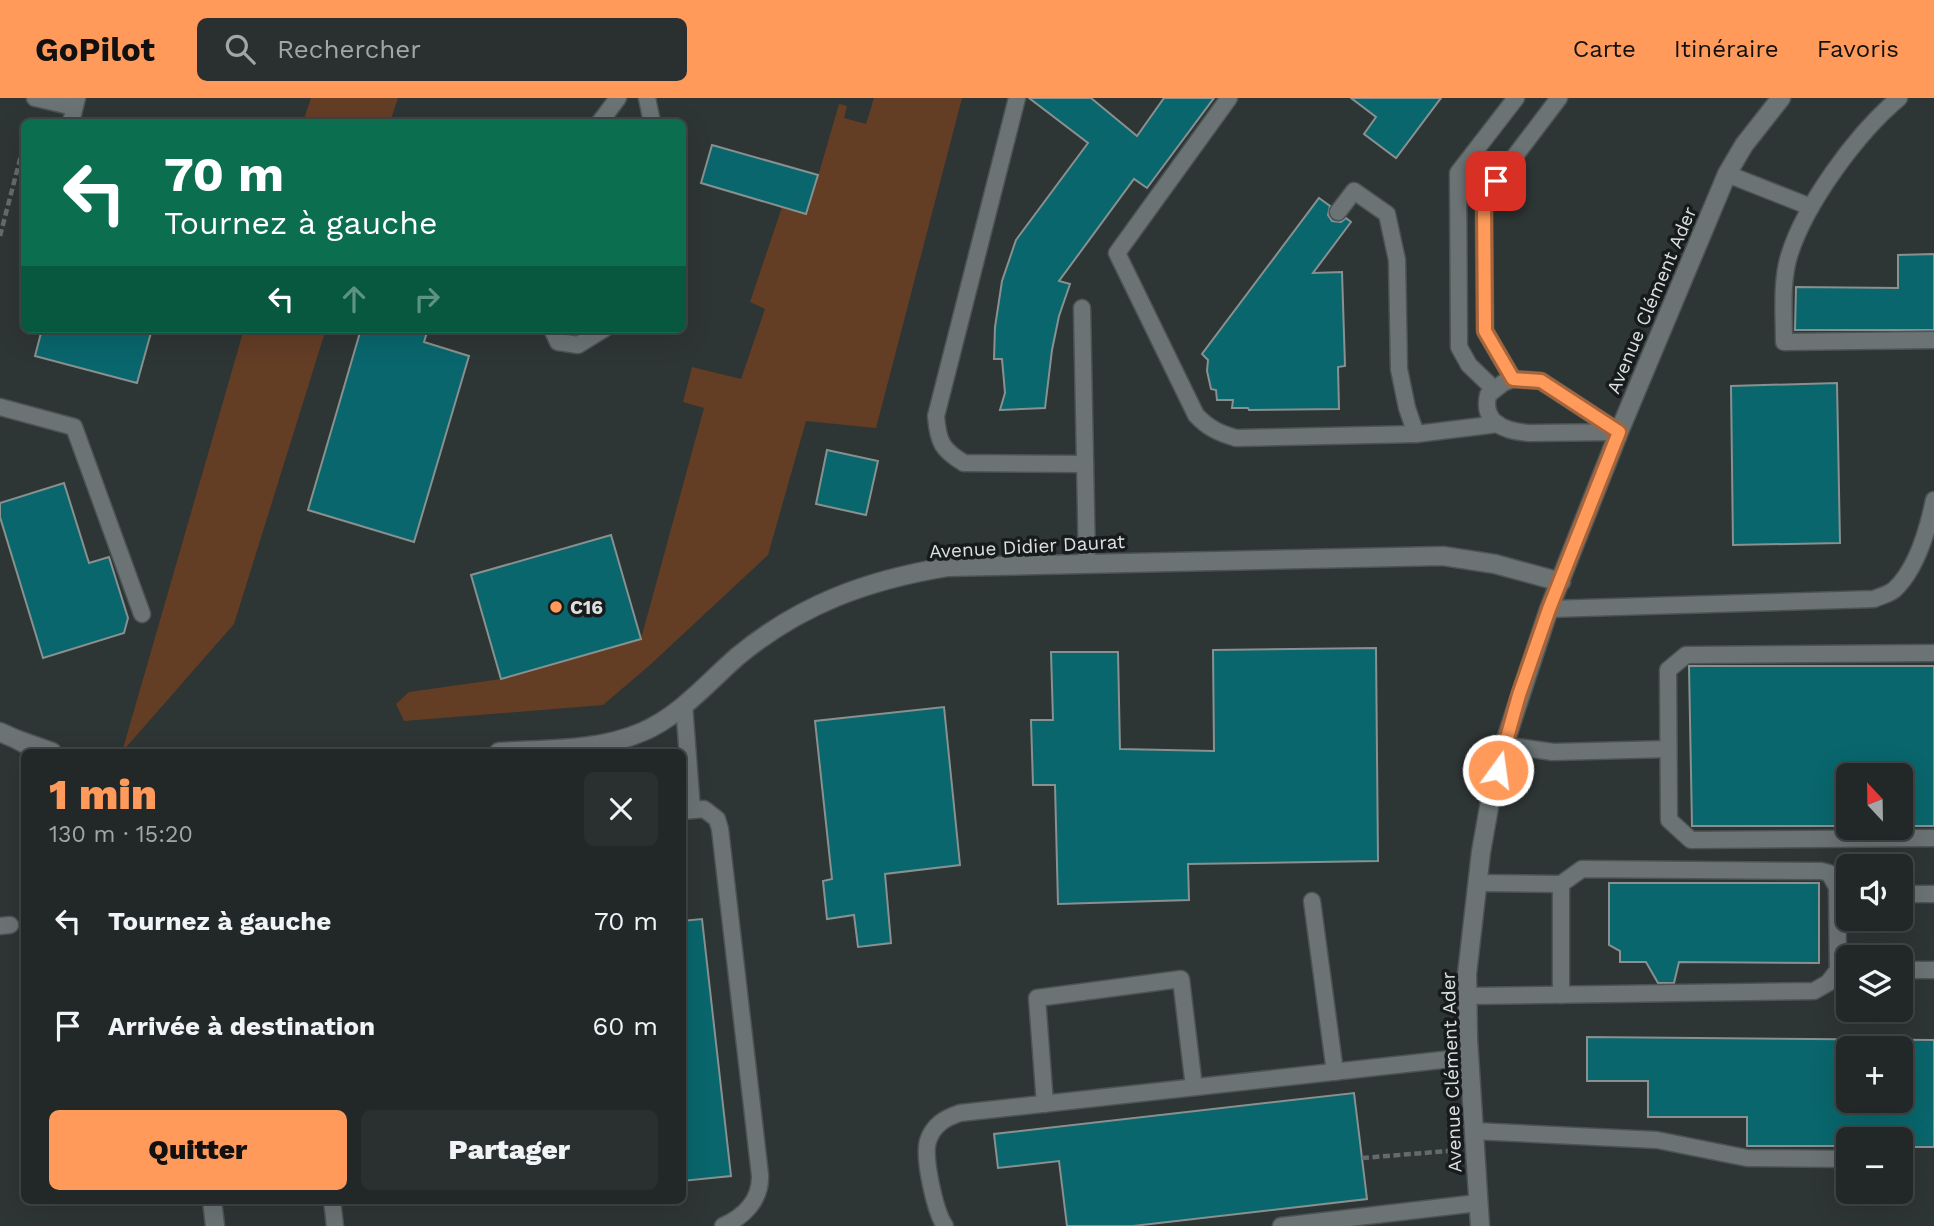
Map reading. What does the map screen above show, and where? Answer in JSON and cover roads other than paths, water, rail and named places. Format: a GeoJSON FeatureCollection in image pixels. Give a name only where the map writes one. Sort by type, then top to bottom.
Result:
{"type":"FeatureCollection","features":[{"type":"Feature","properties":{"kind":"street","name":"Avenue Clément Ader"},"geometry":{"type":"LineString","coordinates":[[1480,1226],[1473,1140],[1467,974],[1487,818],[1504,745],[1549,609],[1619,432],[1727,174],[1744,145],[1782,98]]}},
{"type":"Feature","properties":{"kind":"street","name":"Avenue Didier Daurat"},"geometry":{"type":"LineString","coordinates":[[538,749],[619,740],[662,723],[762,638],[799,615],[872,582],[947,567],[1443,556],[1495,564],[1561,582]]}},
{"type":"Feature","properties":{"kind":"street"},"geometry":{"type":"LineString","coordinates":[[0,732],[44,749]]}},
{"type":"Feature","properties":{"kind":"street"},"geometry":{"type":"LineString","coordinates":[[18,740],[34,749]]}},
{"type":"Feature","properties":{"kind":"street"},"geometry":{"type":"LineString","coordinates":[[212,1204],[215,1226]]}},
{"type":"Feature","properties":{"kind":"lane"},"geometry":{"type":"LineString","coordinates":[[35,98],[74,109]]}},
{"type":"Feature","properties":{"kind":"lane"},"geometry":{"type":"LineString","coordinates":[[602,119],[618,98]]}},
{"type":"Feature","properties":{"kind":"lane"},"geometry":{"type":"LineString","coordinates":[[647,98],[651,119]]}},
{"type":"Feature","properties":{"kind":"lane"},"geometry":{"type":"LineString","coordinates":[[1017,98],[936,416],[937,436],[947,453],[964,463],[1085,464]]}},
{"type":"Feature","properties":{"kind":"lane"},"geometry":{"type":"LineString","coordinates":[[1230,98],[1117,253],[1196,415],[1207,427],[1236,438],[1416,435],[1497,424]]}},
{"type":"Feature","properties":{"kind":"lane"},"geometry":{"type":"LineString","coordinates":[[1494,389],[1469,365],[1459,346],[1458,173],[1516,98]]}},
{"type":"Feature","properties":{"kind":"lane"},"geometry":{"type":"LineString","coordinates":[[1513,379],[1485,331],[1484,205],[1496,181],[1559,98]]}},
{"type":"Feature","properties":{"kind":"lane"},"geometry":{"type":"LineString","coordinates":[[1899,98],[1866,130],[1811,207],[1788,258],[1784,292],[1784,342],[1934,340]]}},
{"type":"Feature","properties":{"kind":"lane"},"geometry":{"type":"LineString","coordinates":[[1727,174],[1811,207]]}},
{"type":"Feature","properties":{"kind":"lane"},"geometry":{"type":"LineString","coordinates":[[1338,212],[1354,191],[1387,214],[1397,260],[1399,369],[1416,435]]}},
{"type":"Feature","properties":{"kind":"lane"},"geometry":{"type":"LineString","coordinates":[[1082,308],[1087,563]]}},
{"type":"Feature","properties":{"kind":"lane"},"geometry":{"type":"LineString","coordinates":[[554,333],[558,342],[578,345],[598,333]]}},
{"type":"Feature","properties":{"kind":"lane"},"geometry":{"type":"LineString","coordinates":[[1513,379],[1541,381],[1619,432],[1517,432],[1497,424],[1489,417],[1486,409],[1488,394],[1513,379]]}},
{"type":"Feature","properties":{"kind":"lane"},"geometry":{"type":"LineString","coordinates":[[0,407],[74,427],[142,614]]}},
{"type":"Feature","properties":{"kind":"lane"},"geometry":{"type":"LineString","coordinates":[[1549,609],[1874,598],[1892,592],[1904,580],[1923,539],[1934,500]]}},
{"type":"Feature","properties":{"kind":"lane"},"geometry":{"type":"LineString","coordinates":[[1934,653],[1686,656],[1668,670],[1669,820],[1690,839],[1934,838]]}},
{"type":"Feature","properties":{"kind":"lane"},"geometry":{"type":"LineString","coordinates":[[684,705],[685,749]]}},
{"type":"Feature","properties":{"kind":"lane"},"geometry":{"type":"LineString","coordinates":[[1504,745],[1553,752],[1668,749]]}},
{"type":"Feature","properties":{"kind":"lane"},"geometry":{"type":"LineString","coordinates":[[686,776],[687,811],[704,809],[717,819],[724,851],[760,1175],[756,1198],[735,1220],[723,1226]]}},
{"type":"Feature","properties":{"kind":"lane"},"geometry":{"type":"LineString","coordinates":[[1477,883],[1561,884],[1582,869],[1813,869],[1829,873],[1836,884]]}},
{"type":"Feature","properties":{"kind":"lane"},"geometry":{"type":"LineString","coordinates":[[1561,884],[1562,995]]}},
{"type":"Feature","properties":{"kind":"lane"},"geometry":{"type":"LineString","coordinates":[[1913,894],[1934,894]]}},
{"type":"Feature","properties":{"kind":"lane"},"geometry":{"type":"LineString","coordinates":[[1312,901],[1335,1072]]}},
{"type":"Feature","properties":{"kind":"lane"},"geometry":{"type":"LineString","coordinates":[[1913,970],[1934,970]]}},
{"type":"Feature","properties":{"kind":"lane"},"geometry":{"type":"LineString","coordinates":[[1467,996],[1814,991],[1836,976]]}},
{"type":"Feature","properties":{"kind":"lane"},"geometry":{"type":"LineString","coordinates":[[1045,1104],[1037,998],[1181,979],[1194,1087]]}},
{"type":"Feature","properties":{"kind":"lane"},"geometry":{"type":"LineString","coordinates":[[945,1226],[934,1203],[927,1143],[938,1124],[960,1113],[1469,1057]]}},
{"type":"Feature","properties":{"kind":"lane"},"geometry":{"type":"LineString","coordinates":[[1473,1140],[1657,1140],[1746,1158],[1836,1159]]}},
{"type":"Feature","properties":{"kind":"lane"},"geometry":{"type":"LineString","coordinates":[[1280,1226],[1478,1203]]}},
{"type":"Feature","properties":{"kind":"lane"},"geometry":{"type":"LineString","coordinates":[[332,1204],[335,1226]]}},
{"type":"Feature","properties":{"kind":"place","name":"C16"},"geometry":{"type":"Point","coordinates":[556,607]}}]}
